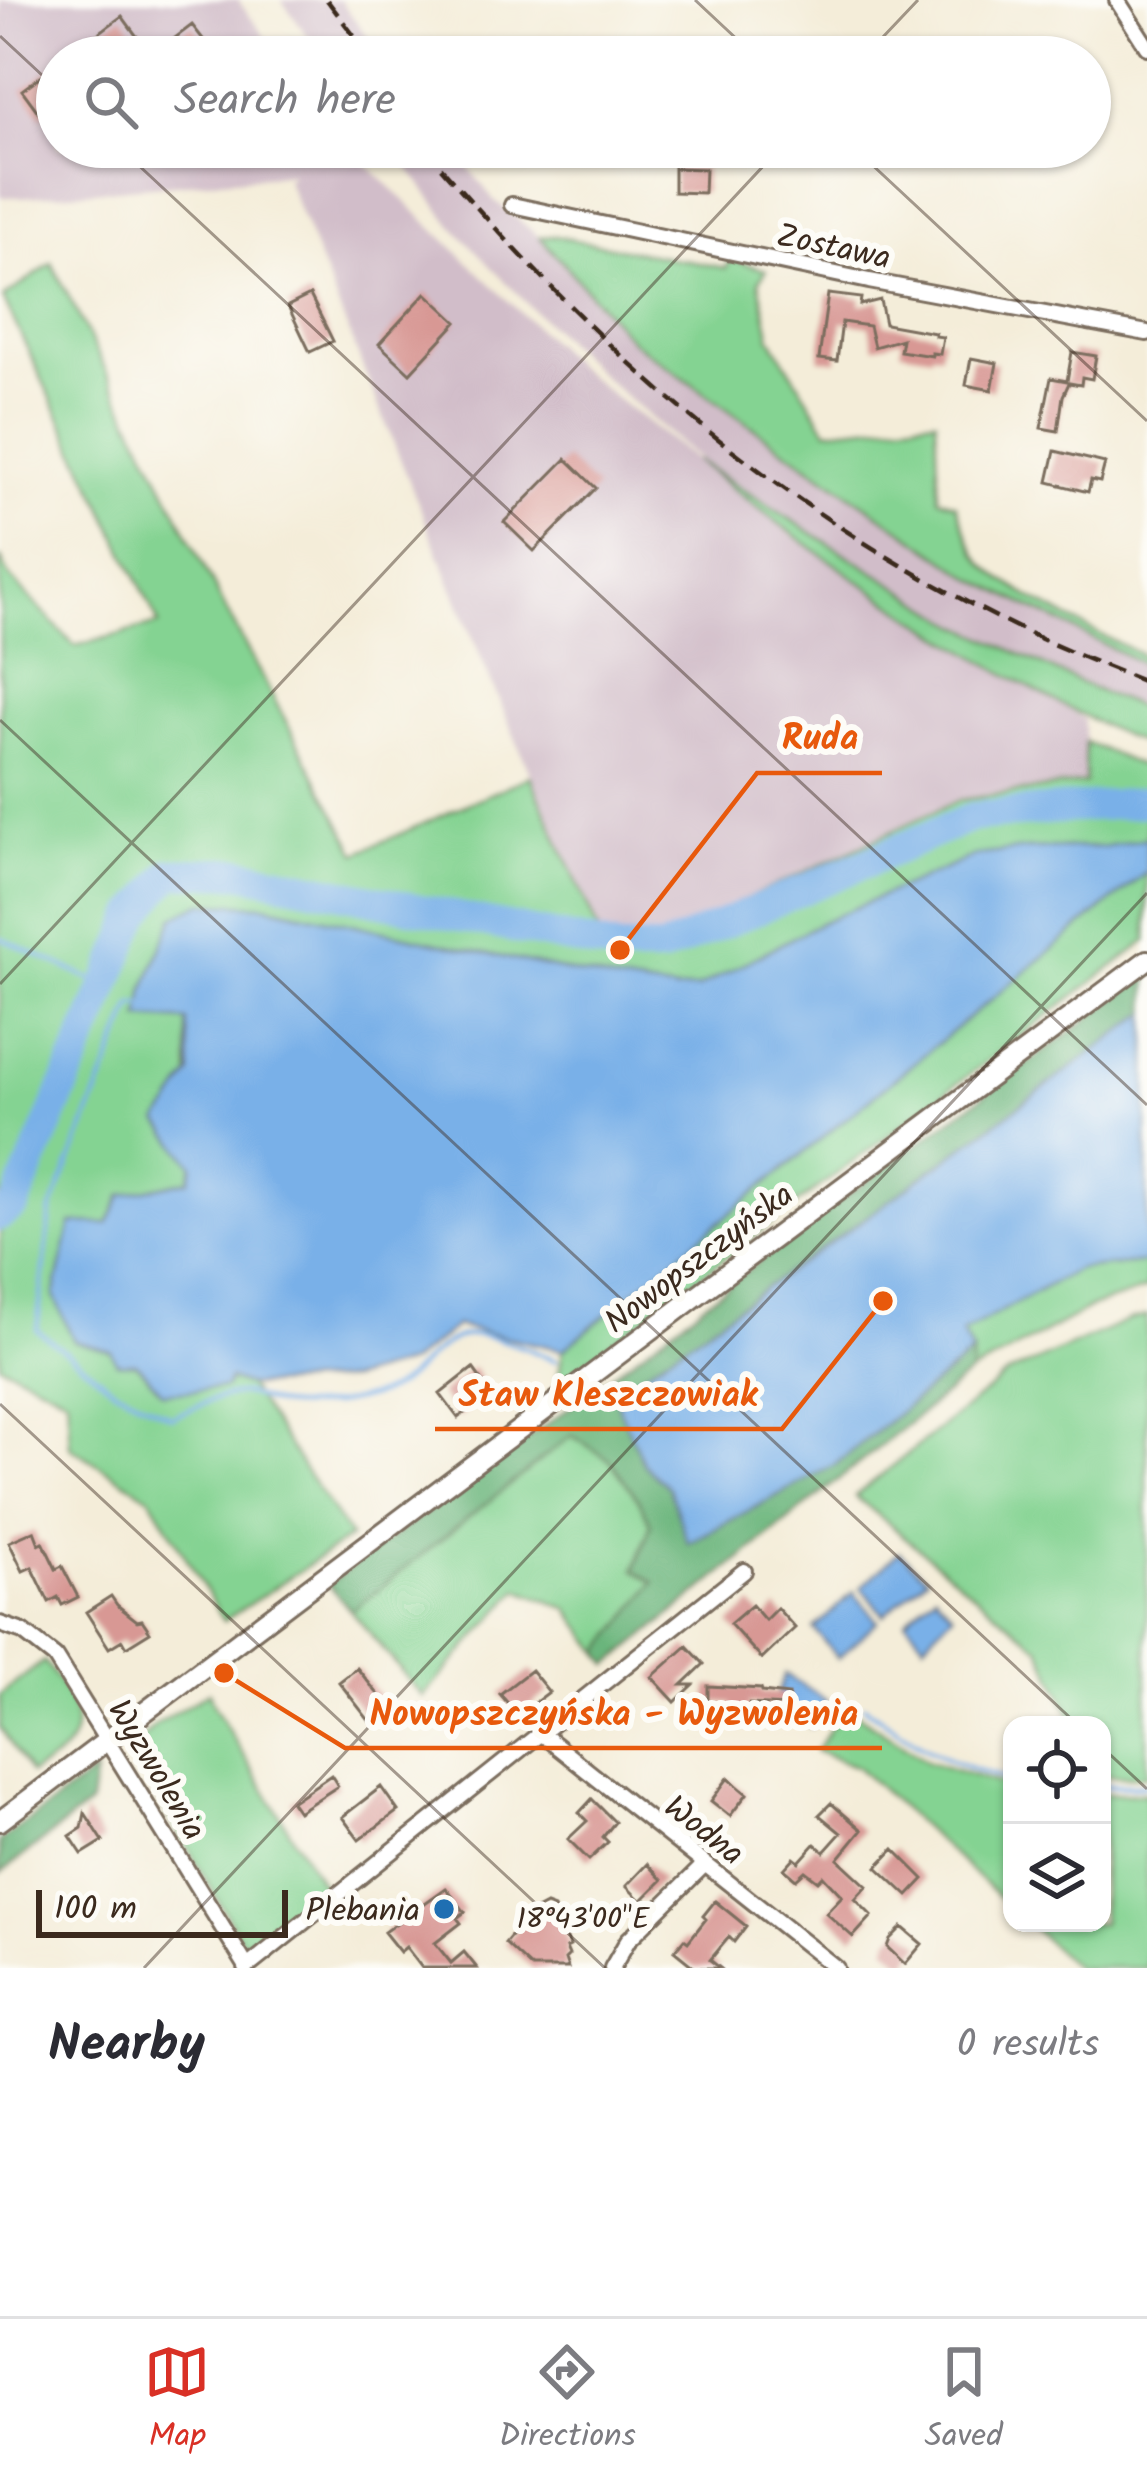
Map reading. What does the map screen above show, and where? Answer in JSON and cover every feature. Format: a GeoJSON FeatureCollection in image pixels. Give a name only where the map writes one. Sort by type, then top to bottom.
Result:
{"type":"FeatureCollection","features":[{"type":"Feature","properties":{"kind":"main road","name":"Nowopszczyńska"},"geometry":{"type":"LineString","coordinates":[[0,1821],[1147,960]]}},
{"type":"Feature","properties":{"kind":"street"},"geometry":{"type":"LineString","coordinates":[[1117,0],[1147,47]]}},
{"type":"Feature","properties":{"kind":"street","name":"Zostawa"},"geometry":{"type":"LineString","coordinates":[[512,205],[869,281],[1147,333]]}},
{"type":"Feature","properties":{"kind":"street"},"geometry":{"type":"LineString","coordinates":[[246,1967],[265,1962],[540,1732],[744,1571]]}},
{"type":"Feature","properties":{"kind":"street","name":"Wyzwolenia"},"geometry":{"type":"LineString","coordinates":[[0,1624],[23,1632],[55,1657],[246,1967]]}},
{"type":"Feature","properties":{"kind":"street","name":"Wodna"},"geometry":{"type":"LineString","coordinates":[[540,1732],[836,1968]]}},
{"type":"Feature","properties":{"kind":"street"},"geometry":{"type":"LineString","coordinates":[[612,1968],[628,1940],[705,1864]]}},
{"type":"Feature","properties":{"kind":"shaded area"},"geometry":{"type":"Polygon","coordinates":[[[0,0],[238,0],[265,36],[36,36],[36,168],[371,168],[579,369],[797,539],[931,629],[1084,719],[1086,783],[960,800],[656,941],[601,938],[286,179],[292,174],[0,197],[0,0]]]}},
{"type":"Feature","properties":{"kind":"shaded area"},"geometry":{"type":"Polygon","coordinates":[[[281,0],[340,0],[367,36],[308,36],[281,0]]]}},
{"type":"Feature","properties":{"kind":"shaded area"},"geometry":{"type":"Polygon","coordinates":[[[409,168],[469,168],[493,199],[540,237],[632,341],[974,579],[1147,666],[1147,710],[957,624],[712,471],[602,376],[453,227],[409,168]]]}},
{"type":"Feature","properties":{"kind":"green space"},"geometry":{"type":"Polygon","coordinates":[[[540,237],[726,268],[731,259],[766,270],[759,282],[771,338],[827,430],[936,419],[939,498],[956,504],[968,537],[989,569],[1030,597],[1147,658],[1147,666],[974,579],[632,341],[540,237]]]}},
{"type":"Feature","properties":{"kind":"green space"},"geometry":{"type":"Polygon","coordinates":[[[52,263],[227,612],[357,853],[530,776],[601,937],[656,941],[960,800],[1085,783],[1085,742],[1147,769],[1147,838],[1103,847],[1027,849],[824,921],[698,988],[675,991],[616,982],[264,905],[145,988],[141,1018],[187,1020],[193,1165],[189,1180],[122,1195],[108,1224],[54,1296],[74,1341],[111,1351],[117,1363],[135,1363],[163,1393],[229,1379],[248,1386],[350,1537],[224,1621],[150,1497],[70,1447],[67,1398],[0,1364],[0,557],[9,576],[75,646],[159,624],[3,298],[52,263]]]}},
{"type":"Feature","properties":{"kind":"green space"},"geometry":{"type":"Polygon","coordinates":[[[696,460],[957,624],[1147,710],[1147,746],[1027,686],[913,617],[696,460]]]}},
{"type":"Feature","properties":{"kind":"green space"},"geometry":{"type":"Polygon","coordinates":[[[1147,872],[1147,941],[557,1384],[563,1350],[1147,872]]]}},
{"type":"Feature","properties":{"kind":"green space"},"geometry":{"type":"Polygon","coordinates":[[[1147,976],[1147,1013],[614,1393],[644,1465],[669,1488],[689,1543],[836,1464],[972,1353],[971,1373],[609,1665],[600,1652],[655,1582],[635,1570],[651,1524],[610,1460],[572,1435],[351,1611],[328,1584],[565,1411],[801,1229],[1147,976]]]}},
{"type":"Feature","properties":{"kind":"green space"},"geometry":{"type":"Polygon","coordinates":[[[1147,1262],[1147,1289],[1094,1306],[971,1373],[972,1353],[962,1333],[1078,1269],[1147,1262]]]}},
{"type":"Feature","properties":{"kind":"green space"},"geometry":{"type":"Polygon","coordinates":[[[1147,1316],[1147,1776],[1111,1776],[1111,1716],[1072,1716],[1040,1648],[855,1496],[1008,1374],[1147,1316]]]}},
{"type":"Feature","properties":{"kind":"green space"},"geometry":{"type":"Polygon","coordinates":[[[571,1435],[610,1460],[639,1500],[651,1524],[635,1569],[656,1581],[600,1652],[568,1609],[519,1589],[423,1697],[351,1611],[571,1435]]]}},
{"type":"Feature","properties":{"kind":"green space"},"geometry":{"type":"Polygon","coordinates":[[[44,1661],[71,1704],[75,1728],[64,1751],[30,1774],[0,1727],[0,1695],[44,1661]]]}},
{"type":"Feature","properties":{"kind":"green space"},"geometry":{"type":"Polygon","coordinates":[[[209,1692],[324,1888],[259,1946],[241,1940],[137,1761],[137,1744],[155,1725],[209,1692]]]}},
{"type":"Feature","properties":{"kind":"green space"},"geometry":{"type":"Polygon","coordinates":[[[845,1706],[928,1762],[1003,1784],[1003,1901],[857,1767],[816,1751],[845,1706]]]}},
{"type":"Feature","properties":{"kind":"green space"},"geometry":{"type":"Polygon","coordinates":[[[95,1772],[90,1804],[0,1874],[0,1841],[95,1772]]]}},
{"type":"Feature","properties":{"kind":"green space"},"geometry":{"type":"Polygon","coordinates":[[[1147,1793],[1147,1968],[1076,1968],[1037,1932],[1111,1932],[1111,1794],[1147,1793]]]}},
{"type":"Feature","properties":{"kind":"water"},"geometry":{"type":"Polygon","coordinates":[[[1147,838],[1147,872],[563,1350],[456,1326],[410,1363],[350,1380],[248,1386],[229,1379],[225,1388],[163,1393],[136,1363],[117,1363],[111,1351],[74,1341],[54,1296],[71,1223],[108,1224],[122,1195],[189,1180],[193,1165],[159,1122],[191,1073],[187,1021],[140,1018],[145,988],[174,917],[202,903],[264,905],[675,991],[698,988],[824,921],[977,855],[1103,847],[1147,838]]]}},
{"type":"Feature","properties":{"kind":"water"},"geometry":{"type":"Polygon","coordinates":[[[1147,1013],[1147,1262],[1078,1269],[962,1333],[972,1353],[836,1464],[688,1543],[669,1488],[644,1465],[613,1394],[1147,1013]]]}},
{"type":"Feature","properties":{"kind":"water"},"geometry":{"type":"Polygon","coordinates":[[[899,1552],[927,1577],[884,1615],[861,1587],[899,1552]]]}},
{"type":"Feature","properties":{"kind":"water"},"geometry":{"type":"Polygon","coordinates":[[[853,1592],[878,1621],[838,1658],[814,1629],[853,1592]]]}},
{"type":"Feature","properties":{"kind":"water"},"geometry":{"type":"Polygon","coordinates":[[[935,1593],[953,1613],[924,1643],[906,1620],[935,1593]]]}},
{"type":"Feature","properties":{"kind":"water"},"geometry":{"type":"Polygon","coordinates":[[[785,1674],[827,1701],[821,1718],[811,1727],[776,1698],[785,1674]]]}},
{"type":"Feature","properties":{"kind":"building"},"geometry":{"type":"Polygon","coordinates":[[[122,16],[137,36],[95,36],[122,16]]]}},
{"type":"Feature","properties":{"kind":"building"},"geometry":{"type":"Polygon","coordinates":[[[192,25],[201,36],[178,36],[192,25]]]}},
{"type":"Feature","properties":{"kind":"building"},"geometry":{"type":"Polygon","coordinates":[[[36,80],[36,109],[22,90],[36,80]]]}},
{"type":"Feature","properties":{"kind":"building"},"geometry":{"type":"Polygon","coordinates":[[[674,168],[705,169],[704,193],[674,192],[674,168]]]}},
{"type":"Feature","properties":{"kind":"building"},"geometry":{"type":"Polygon","coordinates":[[[426,293],[457,322],[410,373],[379,344],[426,293]]]}},
{"type":"Feature","properties":{"kind":"building"},"geometry":{"type":"Polygon","coordinates":[[[828,294],[861,298],[860,305],[880,300],[885,324],[943,337],[940,354],[900,351],[902,339],[874,347],[869,326],[842,322],[837,361],[819,359],[828,294]]]}},
{"type":"Feature","properties":{"kind":"building"},"geometry":{"type":"Polygon","coordinates":[[[310,295],[333,341],[310,352],[288,306],[310,295]]]}},
{"type":"Feature","properties":{"kind":"building"},"geometry":{"type":"Polygon","coordinates":[[[1072,352],[1096,356],[1092,379],[1082,377],[1081,385],[1069,383],[1058,431],[1041,428],[1051,378],[1067,381],[1072,352]]]}},
{"type":"Feature","properties":{"kind":"building"},"geometry":{"type":"Polygon","coordinates":[[[971,358],[997,363],[992,390],[966,385],[971,358]]]}},
{"type":"Feature","properties":{"kind":"building"},"geometry":{"type":"Polygon","coordinates":[[[1055,451],[1105,463],[1100,482],[1091,480],[1088,492],[1048,482],[1055,451]]]}},
{"type":"Feature","properties":{"kind":"building"},"geometry":{"type":"Polygon","coordinates":[[[566,459],[596,488],[534,551],[504,522],[566,459]]]}},
{"type":"Feature","properties":{"kind":"building"},"geometry":{"type":"Polygon","coordinates":[[[473,1368],[491,1393],[458,1418],[440,1394],[473,1368]]]}},
{"type":"Feature","properties":{"kind":"building"},"geometry":{"type":"Polygon","coordinates":[[[34,1531],[56,1569],[62,1566],[78,1597],[62,1605],[58,1597],[49,1602],[32,1567],[23,1571],[9,1542],[34,1531]]]}},
{"type":"Feature","properties":{"kind":"building"},"geometry":{"type":"Polygon","coordinates":[[[111,1596],[150,1632],[126,1647],[122,1640],[109,1648],[86,1612],[111,1596]]]}},
{"type":"Feature","properties":{"kind":"building"},"geometry":{"type":"Polygon","coordinates":[[[752,1605],[765,1620],[777,1608],[795,1628],[762,1659],[730,1624],[752,1605]]]}},
{"type":"Feature","properties":{"kind":"building"},"geometry":{"type":"Polygon","coordinates":[[[687,1646],[704,1664],[682,1685],[693,1685],[675,1702],[652,1677],[687,1646]]]}},
{"type":"Feature","properties":{"kind":"building"},"geometry":{"type":"Polygon","coordinates":[[[357,1668],[389,1708],[370,1722],[339,1682],[357,1668]]]}},
{"type":"Feature","properties":{"kind":"building"},"geometry":{"type":"Polygon","coordinates":[[[531,1670],[549,1692],[524,1711],[518,1704],[512,1708],[500,1694],[531,1670]]]}},
{"type":"Feature","properties":{"kind":"building"},"geometry":{"type":"Polygon","coordinates":[[[708,1686],[789,1695],[788,1706],[749,1704],[749,1714],[731,1713],[732,1703],[708,1702],[708,1686]]]}},
{"type":"Feature","properties":{"kind":"building"},"geometry":{"type":"Polygon","coordinates":[[[331,1775],[338,1786],[298,1812],[291,1802],[331,1775]]]}},
{"type":"Feature","properties":{"kind":"building"},"geometry":{"type":"Polygon","coordinates":[[[728,1778],[747,1794],[730,1816],[711,1801],[728,1778]]]}},
{"type":"Feature","properties":{"kind":"building"},"geometry":{"type":"Polygon","coordinates":[[[381,1787],[398,1811],[359,1840],[342,1817],[381,1787]]]}},
{"type":"Feature","properties":{"kind":"building"},"geometry":{"type":"Polygon","coordinates":[[[592,1799],[615,1822],[603,1837],[608,1842],[589,1860],[568,1839],[587,1821],[579,1813],[592,1799]]]}},
{"type":"Feature","properties":{"kind":"building"},"geometry":{"type":"Polygon","coordinates":[[[831,1803],[862,1830],[838,1859],[867,1886],[855,1899],[872,1916],[853,1937],[826,1913],[842,1896],[823,1876],[818,1881],[805,1871],[796,1879],[784,1869],[794,1858],[799,1862],[815,1844],[824,1852],[841,1833],[819,1815],[831,1803]]]}},
{"type":"Feature","properties":{"kind":"building"},"geometry":{"type":"Polygon","coordinates":[[[85,1813],[103,1841],[82,1854],[70,1836],[82,1828],[85,1813]]]}},
{"type":"Feature","properties":{"kind":"building"},"geometry":{"type":"Polygon","coordinates":[[[894,1849],[924,1879],[908,1896],[877,1867],[894,1849]]]}},
{"type":"Feature","properties":{"kind":"building"},"geometry":{"type":"Polygon","coordinates":[[[647,1864],[662,1880],[641,1901],[626,1886],[647,1864]]]}},
{"type":"Feature","properties":{"kind":"building"},"geometry":{"type":"Polygon","coordinates":[[[446,1888],[465,1912],[457,1918],[461,1923],[435,1943],[451,1963],[464,1952],[477,1968],[422,1968],[406,1947],[400,1952],[384,1932],[446,1888]]]}},
{"type":"Feature","properties":{"kind":"building"},"geometry":{"type":"Polygon","coordinates":[[[715,1901],[746,1926],[734,1942],[729,1937],[710,1960],[720,1968],[695,1968],[674,1951],[684,1939],[688,1942],[715,1901]]]}},
{"type":"Feature","properties":{"kind":"building"},"geometry":{"type":"Polygon","coordinates":[[[546,1905],[554,1908],[570,1946],[565,1959],[568,1968],[532,1968],[505,1943],[529,1914],[546,1905]]]}},
{"type":"Feature","properties":{"kind":"building"},"geometry":{"type":"Polygon","coordinates":[[[902,1927],[922,1944],[905,1964],[887,1947],[902,1927]]]}},
{"type":"Feature","properties":{"kind":"waterway"},"geometry":{"type":"LineString","coordinates":[[0,1216],[15,1205],[136,915],[171,873],[240,872],[620,950],[662,950],[973,817],[1147,802]]}},
{"type":"Feature","properties":{"kind":"waterway"},"geometry":{"type":"LineString","coordinates":[[0,938],[106,986]]}},
{"type":"Feature","properties":{"kind":"waterway"},"geometry":{"type":"LineString","coordinates":[[143,1005],[133,1005],[51,1210],[37,1330],[115,1389],[172,1417],[235,1394],[293,1406],[370,1397],[394,1387],[437,1350],[461,1337],[493,1338],[556,1360]]}},
{"type":"Feature","properties":{"kind":"waterway"},"geometry":{"type":"LineString","coordinates":[[864,1706],[933,1752],[1003,1777]]}},
{"type":"Feature","properties":{"kind":"waterway"},"geometry":{"type":"LineString","coordinates":[[1111,1786],[1147,1785]]}},
{"type":"Feature","properties":{"kind":"railway"},"geometry":{"type":"LineString","coordinates":[[327,0],[354,36]]}},
{"type":"Feature","properties":{"kind":"railway"},"geometry":{"type":"LineString","coordinates":[[442,168],[611,345],[692,418],[771,479],[846,531],[965,601],[1147,683]]}},
{"type":"Feature","properties":{"kind":"place","name":"Ruda"},"geometry":{"type":"Point","coordinates":[620,950]}},
{"type":"Feature","properties":{"kind":"place","name":"Staw Kleszczowiak"},"geometry":{"type":"Point","coordinates":[883,1301]}},
{"type":"Feature","properties":{"kind":"place","name":"Nowopszczyńska - Wyzwolenia"},"geometry":{"type":"Point","coordinates":[224,1673]}},
{"type":"Feature","properties":{"kind":"place","name":"Plebania"},"geometry":{"type":"Point","coordinates":[444,1909]}}]}
